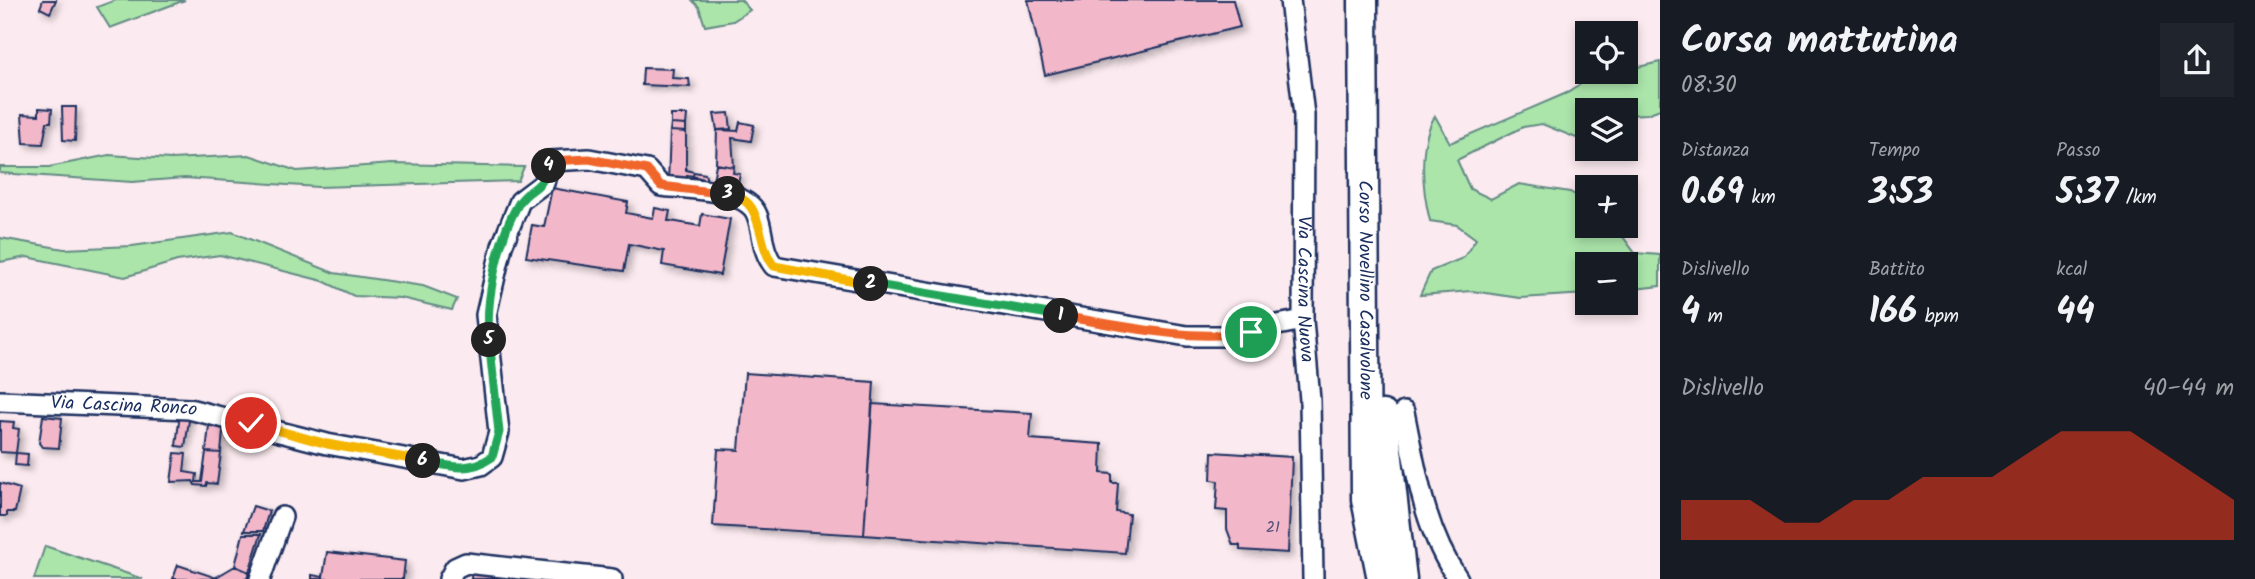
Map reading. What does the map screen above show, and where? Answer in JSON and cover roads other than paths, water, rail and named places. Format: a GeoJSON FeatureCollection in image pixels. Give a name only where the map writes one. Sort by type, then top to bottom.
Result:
{"type":"FeatureCollection","features":[{"type":"Feature","properties":{"kind":"highway","name":"Corso Novellino Casalvolone"},"geometry":{"type":"LineString","coordinates":[[1363,0],[1366,499],[1382,579]]}},
{"type":"Feature","properties":{"kind":"highway","name":"Corso Novellino Casalvolone"},"geometry":{"type":"LineString","coordinates":[[1378,0],[1385,447],[1402,579]]}},
{"type":"Feature","properties":{"kind":"highway"},"geometry":{"type":"LineString","coordinates":[[1385,447],[1411,579]]}},
{"type":"Feature","properties":{"kind":"street","name":"Via Cascina Nuova"},"geometry":{"type":"LineString","coordinates":[[1290,0],[1304,115],[1303,320],[1310,400],[1313,579]]}},
{"type":"Feature","properties":{"kind":"street","name":"Via Cascina Ronco"},"geometry":{"type":"LineString","coordinates":[[0,401],[189,410],[341,446],[464,469],[481,465],[492,457],[499,432],[486,315],[502,247],[520,201],[544,183],[550,161],[589,159],[647,170],[661,186],[739,196],[757,212],[765,256],[774,266],[1187,336],[1222,336],[1303,320]]}},
{"type":"Feature","properties":{"kind":"street"},"geometry":{"type":"LineString","coordinates":[[1404,412],[1422,502],[1441,555],[1458,579]]}},
{"type":"Feature","properties":{"kind":"street"},"geometry":{"type":"LineString","coordinates":[[260,579],[282,517]]}},
{"type":"Feature","properties":{"kind":"street"},"geometry":{"type":"LineString","coordinates":[[449,579],[455,568],[466,563],[612,579]]}}]}
